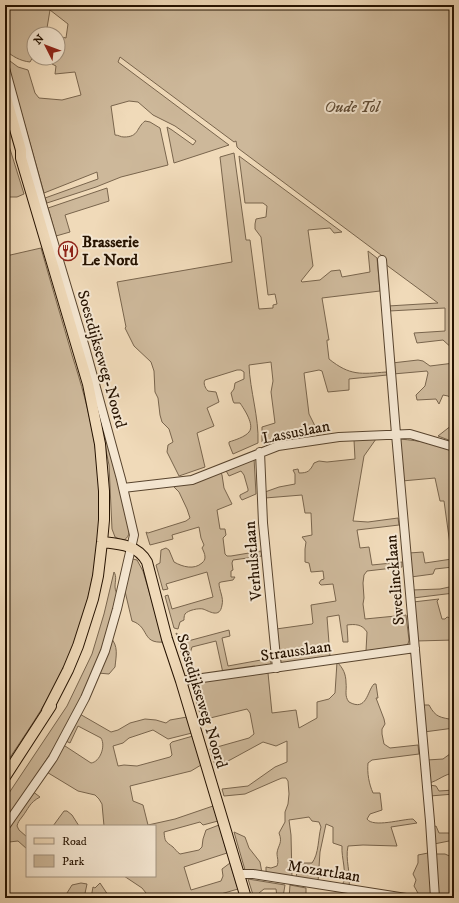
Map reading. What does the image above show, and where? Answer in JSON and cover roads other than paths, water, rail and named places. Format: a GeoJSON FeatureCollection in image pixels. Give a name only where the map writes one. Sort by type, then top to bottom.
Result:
{"type":"FeatureCollection","features":[{"type":"Feature","properties":{"kind":"main road"},"geometry":{"type":"LineString","coordinates":[[5,94],[21,150],[21,158],[88,384],[93,394],[106,445],[111,491],[104,578],[94,620],[66,684],[5,777]]}},
{"type":"Feature","properties":{"kind":"main road"},"geometry":{"type":"LineString","coordinates":[[5,117],[16,152],[21,158]]}},
{"type":"Feature","properties":{"kind":"main road"},"geometry":{"type":"LineString","coordinates":[[106,542],[131,547]]}},
{"type":"Feature","properties":{"kind":"main road","name":"Soestdijkseweg Noord"},"geometry":{"type":"LineString","coordinates":[[131,547],[141,552],[147,562],[167,639],[246,898]]}},
{"type":"Feature","properties":{"kind":"street","name":"Soestdijkseweg-Noord"},"geometry":{"type":"LineString","coordinates":[[5,68],[26,146],[86,351],[123,488],[134,535],[131,547]]}},
{"type":"Feature","properties":{"kind":"street","name":"Sweelincklaan"},"geometry":{"type":"LineString","coordinates":[[382,260],[430,820],[435,898]]}},
{"type":"Feature","properties":{"kind":"street","name":"Lassuslaan"},"geometry":{"type":"LineString","coordinates":[[123,488],[192,480],[278,446],[339,437],[410,434],[454,447]]}},
{"type":"Feature","properties":{"kind":"street","name":"Verhulstlaan"},"geometry":{"type":"LineString","coordinates":[[260,452],[263,523],[277,668]]}},
{"type":"Feature","properties":{"kind":"street"},"geometry":{"type":"LineString","coordinates":[[5,827],[53,758],[86,698],[105,651],[117,609],[131,547]]}},
{"type":"Feature","properties":{"kind":"street","name":"Strausslaan"},"geometry":{"type":"LineString","coordinates":[[181,681],[415,648]]}},
{"type":"Feature","properties":{"kind":"street","name":"Mozartlaan"},"geometry":{"type":"LineString","coordinates":[[239,874],[253,874],[406,898]]}},
{"type":"Feature","properties":{"kind":"place","name":"Brasserie Le Nord"},"geometry":{"type":"Point","coordinates":[68,251]}},
{"type":"Feature","properties":{"kind":"park label","name":"Oude Tol"},"geometry":{"type":"Point","coordinates":[352,107]}}]}
